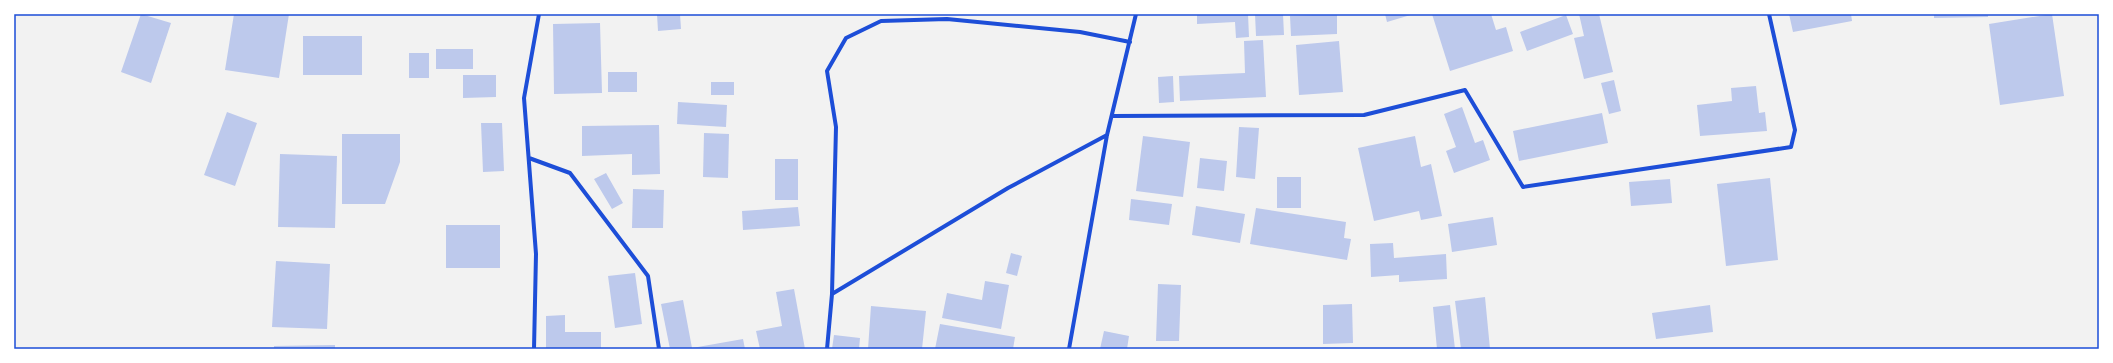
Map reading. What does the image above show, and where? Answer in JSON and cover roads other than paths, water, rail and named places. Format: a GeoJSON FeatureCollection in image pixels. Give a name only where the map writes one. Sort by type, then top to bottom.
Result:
{"type":"FeatureCollection","features":[{"type":"Feature","properties":{"kind":"street"},"geometry":{"type":"LineString","coordinates":[[534,349],[536,254],[524,98],[539,14]]}},
{"type":"Feature","properties":{"kind":"street"},"geometry":{"type":"LineString","coordinates":[[945,14],[947,19]]}},
{"type":"Feature","properties":{"kind":"street"},"geometry":{"type":"LineString","coordinates":[[1069,349],[1107,135],[1136,14]]}},
{"type":"Feature","properties":{"kind":"street"},"geometry":{"type":"LineString","coordinates":[[1112,116],[1364,115],[1466,90],[1523,187],[1791,147],[1795,130],[1768,14]]}},
{"type":"Feature","properties":{"kind":"street"},"geometry":{"type":"LineString","coordinates":[[827,349],[832,294],[836,127],[827,70],[846,38],[882,20],[947,19],[1080,32],[1130,42]]}},
{"type":"Feature","properties":{"kind":"street"},"geometry":{"type":"LineString","coordinates":[[832,294],[1008,188],[1107,135]]}},
{"type":"Feature","properties":{"kind":"street"},"geometry":{"type":"LineString","coordinates":[[529,158],[570,173],[648,276],[659,349]]}}]}
